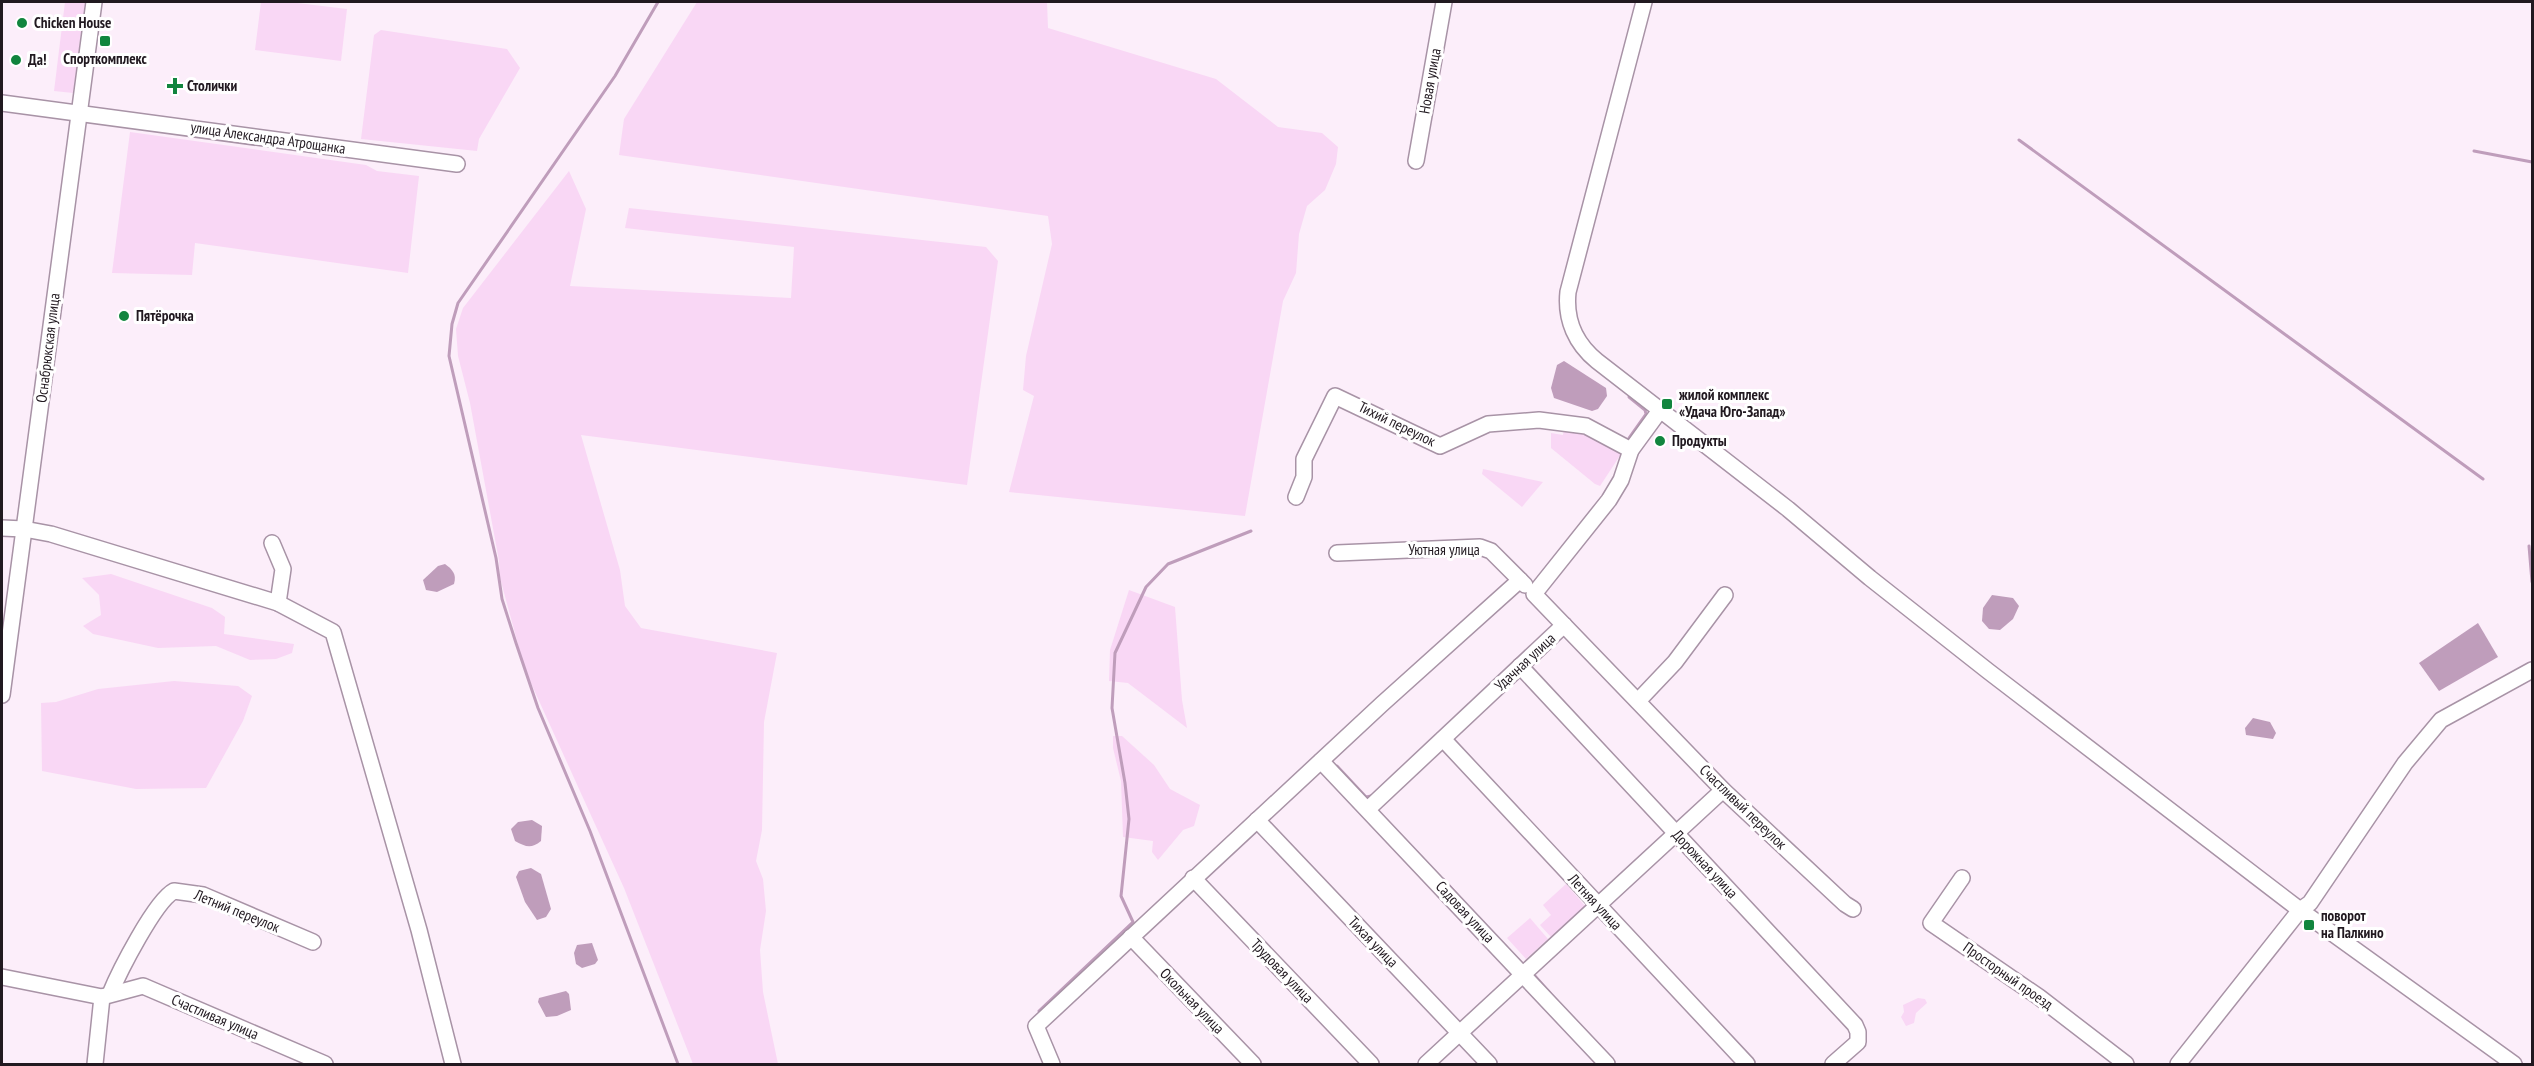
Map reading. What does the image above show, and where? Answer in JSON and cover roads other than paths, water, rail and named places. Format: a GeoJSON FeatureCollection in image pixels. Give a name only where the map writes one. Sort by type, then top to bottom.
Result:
{"type":"FeatureCollection","features":[{"type":"Feature","properties":{"kind":"street","name":"Оснабрюкская улица"},"geometry":{"type":"LineString","coordinates":[[2,695],[94,2]]}},
{"type":"Feature","properties":{"kind":"street","name":"Новая улица"},"geometry":{"type":"LineString","coordinates":[[1416,161],[1444,2]]}},
{"type":"Feature","properties":{"kind":"street"},"geometry":{"type":"LineString","coordinates":[[1644,2],[1567,300],[1572,328],[1587,352],[1906,607],[2300,910],[2514,1065]]}},
{"type":"Feature","properties":{"kind":"street","name":"улица Александра Атрощанка"},"geometry":{"type":"LineString","coordinates":[[2,103],[456,164]]}},
{"type":"Feature","properties":{"kind":"street","name":"Тихий переулок"},"geometry":{"type":"LineString","coordinates":[[1296,497],[1304,477],[1304,459],[1335,396],[1440,446],[1488,424],[1539,420],[1586,426],[1631,450]]}},
{"type":"Feature","properties":{"kind":"street"},"geometry":{"type":"LineString","coordinates":[[1534,594],[1609,500],[1622,480],[1631,450],[1660,409]]}},
{"type":"Feature","properties":{"kind":"street"},"geometry":{"type":"LineString","coordinates":[[2,528],[51,534],[278,603],[333,632],[419,930],[453,1065]]}},
{"type":"Feature","properties":{"kind":"street"},"geometry":{"type":"LineString","coordinates":[[272,543],[283,569],[278,603]]}},
{"type":"Feature","properties":{"kind":"street","name":"Уютная улица"},"geometry":{"type":"LineString","coordinates":[[1337,553],[1480,547],[1491,551],[1534,594]]}},
{"type":"Feature","properties":{"kind":"street"},"geometry":{"type":"LineString","coordinates":[[1052,1065],[1036,1026],[1193,878],[1520,580]]}},
{"type":"Feature","properties":{"kind":"street","name":"Удачная улица"},"geometry":{"type":"LineString","coordinates":[[1368,809],[1564,625],[1534,594]]}},
{"type":"Feature","properties":{"kind":"street"},"geometry":{"type":"LineString","coordinates":[[1638,701],[1674,662],[1725,595]]}},
{"type":"Feature","properties":{"kind":"street","name":"Счастливый переулок"},"geometry":{"type":"LineString","coordinates":[[1564,625],[1723,790],[1853,909]]}},
{"type":"Feature","properties":{"kind":"street","name":"Дорожная улица"},"geometry":{"type":"LineString","coordinates":[[1520,666],[1855,1025],[1858,1042],[1833,1065]]}},
{"type":"Feature","properties":{"kind":"street"},"geometry":{"type":"LineString","coordinates":[[2178,1065],[2300,910],[2310,903],[2405,763],[2440,720],[2532,670]]}},
{"type":"Feature","properties":{"kind":"street","name":"Летняя улица"},"geometry":{"type":"LineString","coordinates":[[1443,739],[1747,1065]]}},
{"type":"Feature","properties":{"kind":"street","name":"Садовая улица"},"geometry":{"type":"LineString","coordinates":[[1321,761],[1607,1065]]}},
{"type":"Feature","properties":{"kind":"street"},"geometry":{"type":"LineString","coordinates":[[1426,1065],[1723,790]]}},
{"type":"Feature","properties":{"kind":"street","name":"Тихая улица"},"geometry":{"type":"LineString","coordinates":[[1257,820],[1489,1065]]}},
{"type":"Feature","properties":{"kind":"street","name":"Трудовая улица"},"geometry":{"type":"LineString","coordinates":[[1193,878],[1371,1065]]}},
{"type":"Feature","properties":{"kind":"street","name":"Просторный проезд"},"geometry":{"type":"LineString","coordinates":[[1962,878],[1931,923],[2039,997],[2126,1065]]}},
{"type":"Feature","properties":{"kind":"street","name":"Летний переулок"},"geometry":{"type":"LineString","coordinates":[[106,996],[158,909],[168,894],[174,891],[203,895],[313,942]]}},
{"type":"Feature","properties":{"kind":"street","name":"Окольная улица"},"geometry":{"type":"LineString","coordinates":[[1131,937],[1253,1065]]}},
{"type":"Feature","properties":{"kind":"street"},"geometry":{"type":"LineString","coordinates":[[2,977],[106,996],[95,1065]]}},
{"type":"Feature","properties":{"kind":"street","name":"Счастливая улица"},"geometry":{"type":"LineString","coordinates":[[106,996],[143,986],[325,1065]]}},
{"type":"Feature","properties":{"kind":"waterway"},"geometry":{"type":"LineString","coordinates":[[658,2],[615,76],[458,303],[452,324],[449,356],[496,558],[502,599],[516,643],[538,708],[590,831],[678,1064]]}},
{"type":"Feature","properties":{"kind":"waterway"},"geometry":{"type":"LineString","coordinates":[[2019,140],[2483,479]]}},
{"type":"Feature","properties":{"kind":"waterway"},"geometry":{"type":"LineString","coordinates":[[2474,151],[2532,162]]}},
{"type":"Feature","properties":{"kind":"waterway"},"geometry":{"type":"LineString","coordinates":[[1629,397],[1645,410],[1646,414],[1629,438]]}},
{"type":"Feature","properties":{"kind":"waterway"},"geometry":{"type":"LineString","coordinates":[[1039,1011],[1133,922],[1121,896],[1129,819],[1112,708],[1115,653],[1146,587],[1168,564],[1251,531]]}},
{"type":"Feature","properties":{"kind":"waterway"},"geometry":{"type":"LineString","coordinates":[[2529,546],[2532,582]]}},
{"type":"Feature","properties":{"kind":"waterway"},"geometry":{"type":"LineString","coordinates":[[1337,766],[1366,797],[1371,796]]}},
{"type":"Feature","properties":{"kind":"waterway"},"geometry":{"type":"LineString","coordinates":[[1443,879],[1461,899]]}},
{"type":"Feature","properties":{"kind":"waterway"},"geometry":{"type":"LineString","coordinates":[[1535,976],[1550,993]]}},
{"type":"Feature","properties":{"kind":"place","name":"Chicken House"},"geometry":{"type":"Point","coordinates":[22,23]}},
{"type":"Feature","properties":{"kind":"place","name":"Спорткомплекс"},"geometry":{"type":"Point","coordinates":[105,41]}},
{"type":"Feature","properties":{"kind":"place","name":"Да!"},"geometry":{"type":"Point","coordinates":[16,60]}},
{"type":"Feature","properties":{"kind":"place","name":"Столички"},"geometry":{"type":"Point","coordinates":[175,86]}},
{"type":"Feature","properties":{"kind":"place","name":"Пятёрочка"},"geometry":{"type":"Point","coordinates":[124,316]}},
{"type":"Feature","properties":{"kind":"place","name":"жилой комплекс «Удача Юго-Запад»"},"geometry":{"type":"Point","coordinates":[1667,404]}},
{"type":"Feature","properties":{"kind":"place","name":"Продукты"},"geometry":{"type":"Point","coordinates":[1660,441]}},
{"type":"Feature","properties":{"kind":"place","name":"поворот на Палкино"},"geometry":{"type":"Point","coordinates":[2309,925]}}]}
